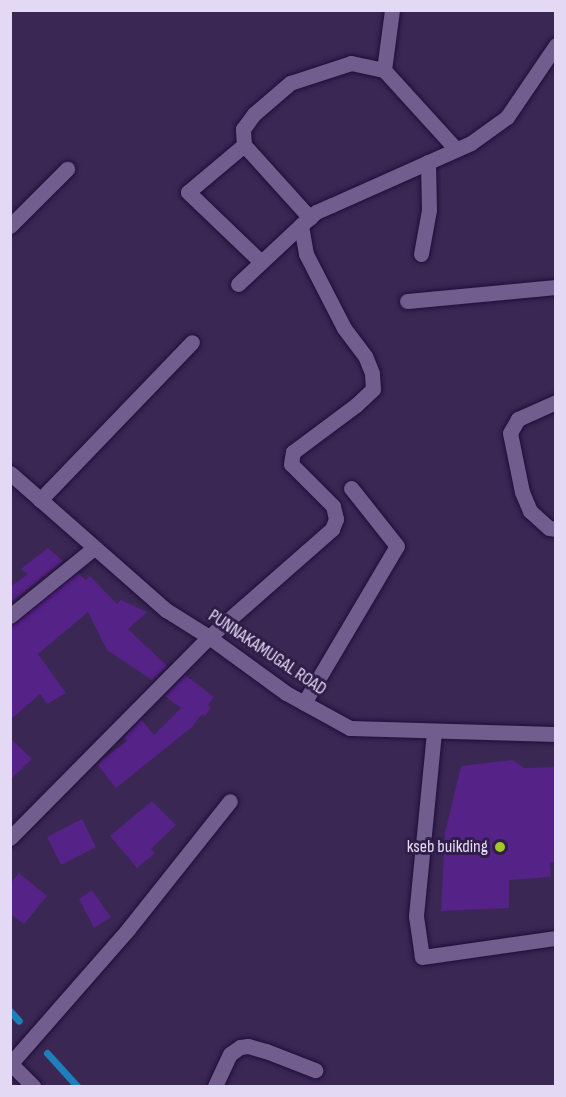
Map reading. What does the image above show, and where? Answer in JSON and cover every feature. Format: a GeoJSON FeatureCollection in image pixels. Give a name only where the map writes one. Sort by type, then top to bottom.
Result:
{"type":"FeatureCollection","features":[{"type":"Feature","properties":{"kind":"street"},"geometry":{"type":"LineString","coordinates":[[384,70],[392,10]]}},
{"type":"Feature","properties":{"kind":"street"},"geometry":{"type":"LineString","coordinates":[[238,284],[306,221],[324,208],[471,143],[507,117],[555,45]]}},
{"type":"Feature","properties":{"kind":"street"},"geometry":{"type":"LineString","coordinates":[[10,838],[209,637],[332,529],[336,519],[333,506],[291,464],[293,452],[356,405],[373,389],[372,373],[365,356],[344,328],[306,254],[306,221],[244,145],[243,129],[254,114],[290,83],[351,63],[384,70],[456,149]]}},
{"type":"Feature","properties":{"kind":"street"},"geometry":{"type":"LineString","coordinates":[[244,145],[188,192],[261,262]]}},
{"type":"Feature","properties":{"kind":"street"},"geometry":{"type":"LineString","coordinates":[[421,254],[429,210],[428,162]]}},
{"type":"Feature","properties":{"kind":"street"},"geometry":{"type":"LineString","coordinates":[[10,226],[67,169]]}},
{"type":"Feature","properties":{"kind":"street"},"geometry":{"type":"LineString","coordinates":[[407,301],[555,287]]}},
{"type":"Feature","properties":{"kind":"street"},"geometry":{"type":"LineString","coordinates":[[40,500],[192,342]]}},
{"type":"Feature","properties":{"kind":"street"},"geometry":{"type":"LineString","coordinates":[[555,402],[518,419],[510,433],[522,492],[530,511],[549,528],[555,529]]}},
{"type":"Feature","properties":{"kind":"street","name":"PUNNAKAMUGAL ROAD"},"geometry":{"type":"LineString","coordinates":[[10,473],[166,610],[304,703],[350,728],[555,734]]}},
{"type":"Feature","properties":{"kind":"street"},"geometry":{"type":"LineString","coordinates":[[304,703],[397,546],[351,488]]}},
{"type":"Feature","properties":{"kind":"street"},"geometry":{"type":"LineString","coordinates":[[10,616],[94,548]]}},
{"type":"Feature","properties":{"kind":"street"},"geometry":{"type":"LineString","coordinates":[[434,732],[416,916],[422,957],[555,939]]}},
{"type":"Feature","properties":{"kind":"street"},"geometry":{"type":"LineString","coordinates":[[31,1086],[11,1063],[129,927],[230,801]]}},
{"type":"Feature","properties":{"kind":"street"},"geometry":{"type":"LineString","coordinates":[[215,1086],[230,1054],[240,1047],[248,1046],[266,1051],[315,1070]]}},
{"type":"Feature","properties":{"kind":"building"},"geometry":{"type":"Polygon","coordinates":[[[48,548],[63,561],[10,603],[10,587],[28,574],[21,569],[48,548]]]}},
{"type":"Feature","properties":{"kind":"building"},"geometry":{"type":"Polygon","coordinates":[[[78,573],[86,580],[90,576],[117,604],[121,600],[147,612],[128,629],[167,666],[152,680],[107,650],[88,612],[38,654],[66,693],[47,704],[40,694],[10,720],[10,626],[78,573]]]}},
{"type":"Feature","properties":{"kind":"building"},"geometry":{"type":"Polygon","coordinates":[[[185,675],[214,697],[208,705],[211,708],[205,716],[202,714],[192,727],[116,788],[97,764],[127,741],[124,737],[141,719],[154,735],[181,708],[165,696],[185,675]]]}},
{"type":"Feature","properties":{"kind":"building"},"geometry":{"type":"Polygon","coordinates":[[[10,738],[32,759],[10,780],[10,738]]]}},
{"type":"Feature","properties":{"kind":"building","name":"kseb buikding"},"geometry":{"type":"Polygon","coordinates":[[[513,760],[524,768],[555,767],[555,862],[550,863],[551,877],[509,880],[509,908],[441,911],[445,833],[461,766],[513,760]]]}},
{"type":"Feature","properties":{"kind":"building"},"geometry":{"type":"Polygon","coordinates":[[[152,801],[176,825],[151,849],[155,853],[137,868],[110,836],[152,801]]]}},
{"type":"Feature","properties":{"kind":"building"},"geometry":{"type":"Polygon","coordinates":[[[82,819],[96,847],[61,865],[47,837],[82,819]]]}},
{"type":"Feature","properties":{"kind":"building"},"geometry":{"type":"Polygon","coordinates":[[[19,873],[47,896],[24,924],[10,914],[10,884],[19,873]]]}},
{"type":"Feature","properties":{"kind":"building"},"geometry":{"type":"Polygon","coordinates":[[[92,890],[111,917],[94,928],[79,899],[92,890]]]}},
{"type":"Feature","properties":{"kind":"waterway"},"geometry":{"type":"LineString","coordinates":[[10,1011],[19,1021]]}},
{"type":"Feature","properties":{"kind":"waterway"},"geometry":{"type":"LineString","coordinates":[[47,1053],[77,1086]]}},
{"type":"Feature","properties":{"kind":"place","name":"kseb buikding"},"geometry":{"type":"Point","coordinates":[500,847]}}]}
